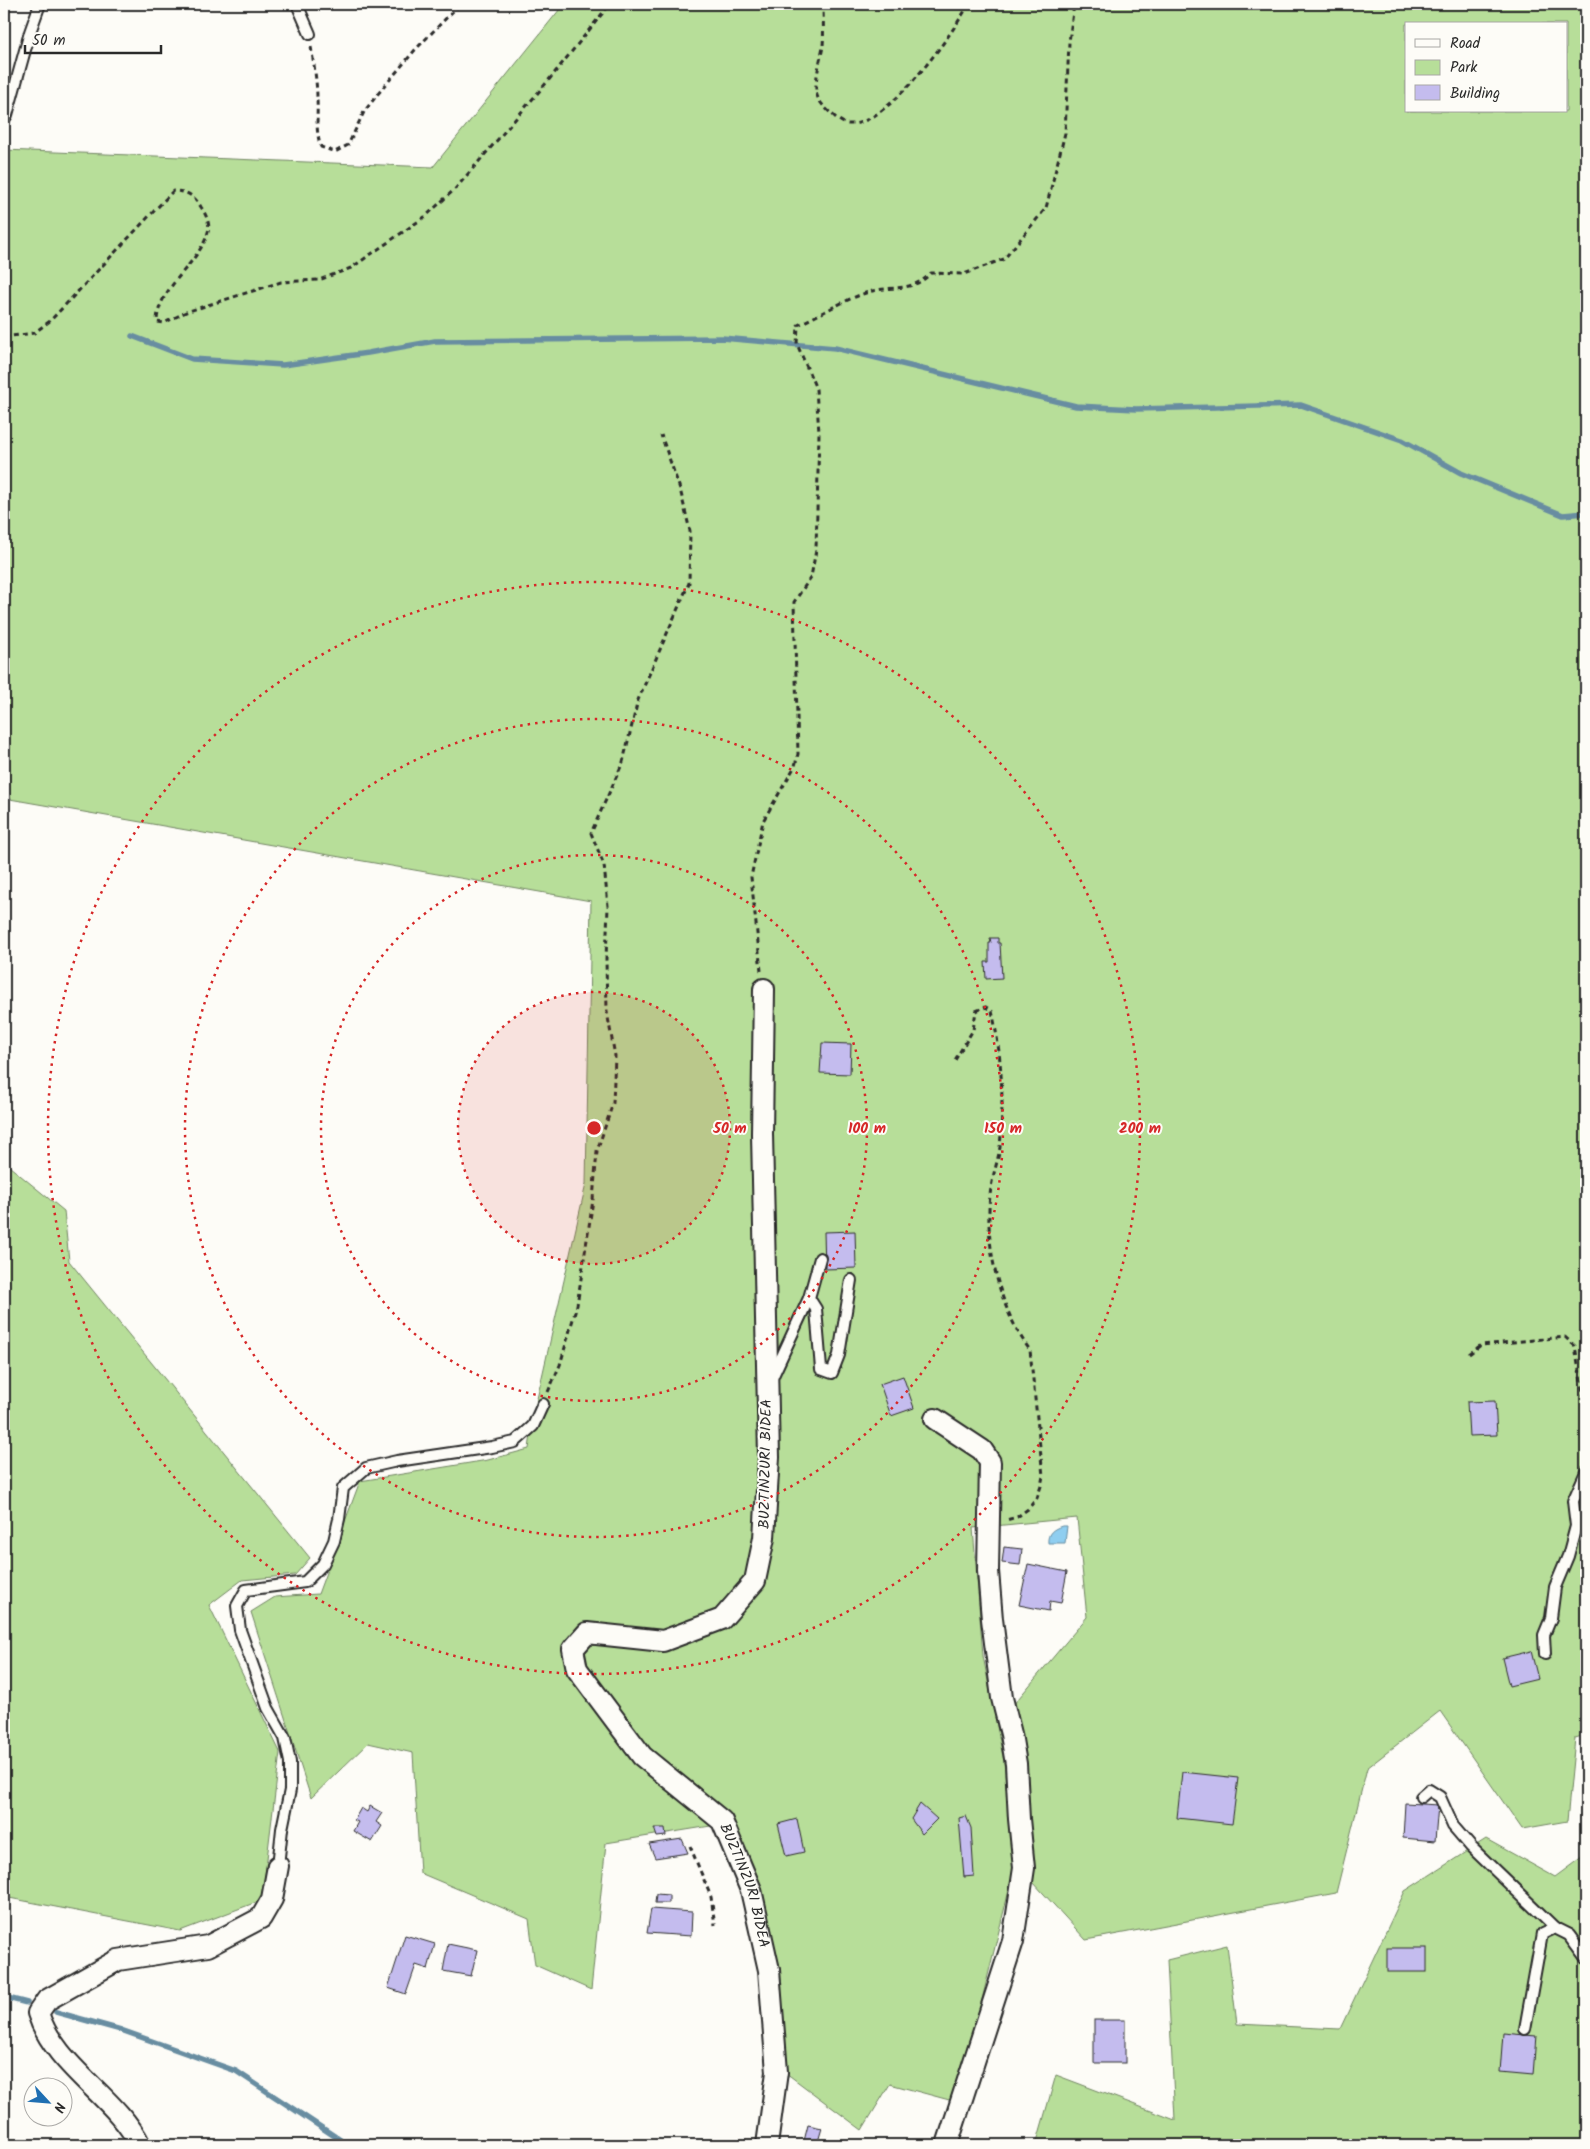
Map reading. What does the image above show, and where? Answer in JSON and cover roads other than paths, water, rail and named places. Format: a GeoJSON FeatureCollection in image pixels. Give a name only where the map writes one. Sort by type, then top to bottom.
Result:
{"type":"FeatureCollection","features":[{"type":"Feature","properties":{"kind":"street","name":"BUZTINZURI BIDEA"},"geometry":{"type":"LineString","coordinates":[[764,989],[762,1134],[770,1457],[764,1538],[754,1581],[722,1619],[663,1641],[587,1633],[573,1649],[577,1669],[642,1756],[722,1822],[751,1890],[769,1970],[777,2072],[767,2145]]}},
{"type":"Feature","properties":{"kind":"street"},"geometry":{"type":"LineString","coordinates":[[935,1419],[982,1450],[990,1462],[988,1571],[992,1619],[1002,1698],[1016,1764],[1024,1868],[1013,1942],[947,2145]]}},
{"type":"Feature","properties":{"kind":"street"},"geometry":{"type":"LineString","coordinates":[[140,2145],[134,2132],[82,2077],[58,2048],[41,2025],[38,2013],[47,2000],[118,1960],[208,1946],[261,1918],[272,1899],[278,1866]]}},
{"type":"Feature","properties":{"kind":"lane"},"geometry":{"type":"LineString","coordinates":[[4,119],[7,115],[30,32],[40,4]]}},
{"type":"Feature","properties":{"kind":"lane"},"geometry":{"type":"LineString","coordinates":[[298,4],[310,34]]}},
{"type":"Feature","properties":{"kind":"lane"},"geometry":{"type":"LineString","coordinates":[[768,1388],[808,1298],[820,1258]]}},
{"type":"Feature","properties":{"kind":"lane"},"geometry":{"type":"LineString","coordinates":[[808,1298],[816,1309],[821,1369],[832,1373],[839,1355],[851,1280]]}},
{"type":"Feature","properties":{"kind":"lane"},"geometry":{"type":"LineString","coordinates":[[278,1866],[282,1828],[290,1790],[290,1762],[285,1738],[268,1708],[240,1630],[237,1606],[246,1590],[305,1582],[323,1564],[334,1541],[340,1519],[343,1488],[366,1468],[397,1461],[515,1442],[533,1426],[543,1404]]}},
{"type":"Feature","properties":{"kind":"lane"},"geometry":{"type":"LineString","coordinates":[[1545,1654],[1544,1635],[1551,1618],[1555,1587],[1568,1556],[1576,1526],[1573,1501],[1586,1472]]}},
{"type":"Feature","properties":{"kind":"lane"},"geometry":{"type":"LineString","coordinates":[[1421,1796],[1429,1790],[1440,1797],[1453,1826],[1471,1847],[1555,1928],[1569,1936],[1586,1958]]}},
{"type":"Feature","properties":{"kind":"lane"},"geometry":{"type":"LineString","coordinates":[[1525,2029],[1542,1934],[1555,1928]]}},
{"type":"Feature","properties":{"kind":"water"},"geometry":{"type":"Polygon","coordinates":[[[1062,1526],[1067,1526],[1065,1543],[1048,1543],[1048,1537],[1051,1532],[1062,1526]]]}},
{"type":"Feature","properties":{"kind":"waterway"},"geometry":{"type":"LineString","coordinates":[[132,336],[192,359],[283,365],[435,341],[722,338],[835,348],[1076,406],[1136,409],[1301,405],[1402,440],[1461,473],[1563,515],[1586,513]]}},
{"type":"Feature","properties":{"kind":"waterway"},"geometry":{"type":"LineString","coordinates":[[4,1997],[27,2003]]}},
{"type":"Feature","properties":{"kind":"waterway"},"geometry":{"type":"LineString","coordinates":[[56,2012],[121,2030],[236,2071],[348,2145]]}}]}
